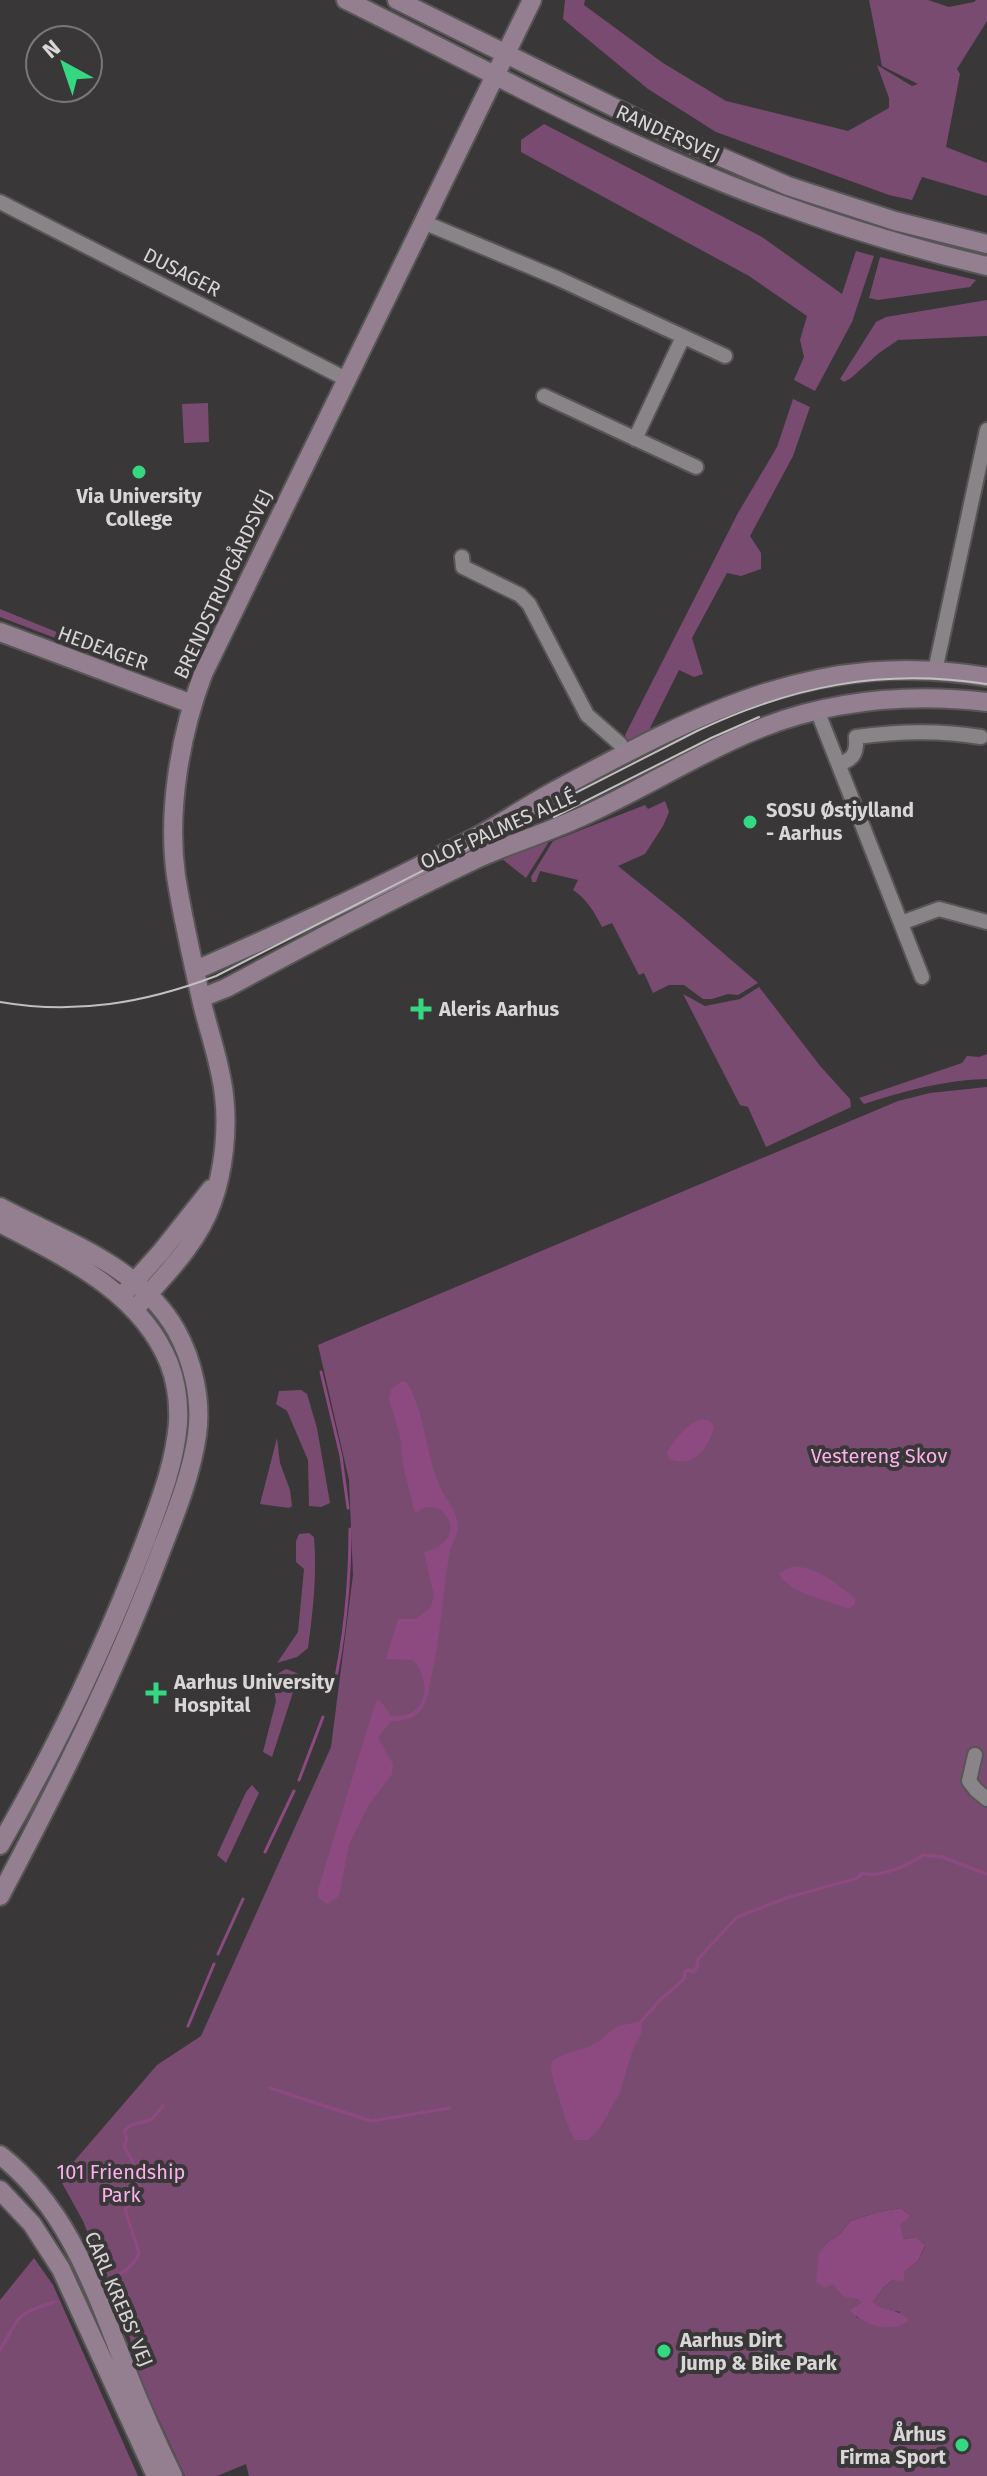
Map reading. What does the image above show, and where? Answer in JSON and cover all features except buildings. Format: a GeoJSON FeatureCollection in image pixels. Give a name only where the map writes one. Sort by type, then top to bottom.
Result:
{"type":"FeatureCollection","features":[{"type":"Feature","properties":{"kind":"street","name":"RANDERSVEJ"},"geometry":{"type":"LineString","coordinates":[[346,0],[692,169],[781,205],[890,241],[987,266]]}},
{"type":"Feature","properties":{"kind":"street","name":"RANDERSVEJ"},"geometry":{"type":"LineString","coordinates":[[397,0],[672,136],[788,186],[895,221],[987,244]]}},
{"type":"Feature","properties":{"kind":"street","name":"BRENDSTRUPGÅRDSVEJ"},"geometry":{"type":"LineString","coordinates":[[135,1293],[177,1262],[208,1214],[225,1138],[224,1093],[176,875],[173,832],[183,741],[192,704],[203,674],[532,0]]}},
{"type":"Feature","properties":{"kind":"street","name":"DUSAGER"},"geometry":{"type":"LineString","coordinates":[[0,202],[346,379]]}},
{"type":"Feature","properties":{"kind":"street"},"geometry":{"type":"LineString","coordinates":[[423,222],[557,278],[725,356]]}},
{"type":"Feature","properties":{"kind":"street"},"geometry":{"type":"LineString","coordinates":[[635,439],[683,337]]}},
{"type":"Feature","properties":{"kind":"street"},"geometry":{"type":"LineString","coordinates":[[544,396],[696,467]]}},
{"type":"Feature","properties":{"kind":"street"},"geometry":{"type":"LineString","coordinates":[[935,671],[987,430]]}},
{"type":"Feature","properties":{"kind":"street"},"geometry":{"type":"LineString","coordinates":[[462,557],[463,567],[520,595],[529,604],[587,715],[627,754]]}},
{"type":"Feature","properties":{"kind":"street","name":"HEDEAGER"},"geometry":{"type":"LineString","coordinates":[[0,632],[192,704]]}},
{"type":"Feature","properties":{"kind":"street","name":"OLOF PALMES ALLÉ"},"geometry":{"type":"LineString","coordinates":[[196,970],[327,912],[478,836],[556,789],[717,710],[791,684],[871,671],[935,671],[987,677]]}},
{"type":"Feature","properties":{"kind":"street","name":"OLOF PALMES ALLÉ"},"geometry":{"type":"LineString","coordinates":[[201,998],[476,859],[585,815],[732,740],[766,726],[817,710],[859,702],[931,697],[987,702]]}},
{"type":"Feature","properties":{"kind":"street"},"geometry":{"type":"LineString","coordinates":[[817,710],[922,977]]}},
{"type":"Feature","properties":{"kind":"street"},"geometry":{"type":"LineString","coordinates":[[839,764],[855,756],[856,737],[916,732],[981,737]]}},
{"type":"Feature","properties":{"kind":"street"},"geometry":{"type":"LineString","coordinates":[[901,923],[939,909],[987,922]]}},
{"type":"Feature","properties":{"kind":"street","name":"BRENDSTRUPGÅRDSVEJ"},"geometry":{"type":"LineString","coordinates":[[135,1293],[161,1252],[218,1180]]}},
{"type":"Feature","properties":{"kind":"street"},"geometry":{"type":"LineString","coordinates":[[0,1207],[52,1235],[75,1243],[175,1330],[187,1353],[194,1378],[198,1421],[192,1459],[171,1524],[119,1657],[0,1896]]}},
{"type":"Feature","properties":{"kind":"street"},"geometry":{"type":"LineString","coordinates":[[0,1223],[89,1261],[135,1293],[169,1363],[175,1384],[178,1422],[168,1478],[123,1596],[38,1779],[0,1845]]}},
{"type":"Feature","properties":{"kind":"street"},"geometry":{"type":"LineString","coordinates":[[975,1755],[969,1781],[987,1799]]}},
{"type":"Feature","properties":{"kind":"street","name":"CARL KREBS' VEJ"},"geometry":{"type":"LineString","coordinates":[[0,2155],[26,2178],[52,2210],[81,2256],[127,2373],[173,2476]]}},
{"type":"Feature","properties":{"kind":"street","name":"CARL KREBS' VEJ"},"geometry":{"type":"LineString","coordinates":[[0,2190],[32,2224],[61,2269],[156,2476]]}},
{"type":"Feature","properties":{"kind":"green space"},"geometry":{"type":"Polygon","coordinates":[[[565,0],[585,0],[584,5],[663,63],[726,101],[848,131],[889,108],[889,98],[877,65],[912,86],[918,84],[882,66],[869,0],[928,0],[949,7],[987,0],[987,21],[957,69],[960,74],[946,147],[987,163],[987,196],[922,177],[912,200],[889,195],[716,132],[648,89],[563,19],[565,0]]]}},
{"type":"Feature","properties":{"kind":"green space"},"geometry":{"type":"Polygon","coordinates":[[[544,124],[762,237],[842,294],[856,251],[874,256],[852,322],[815,391],[794,380],[804,357],[800,340],[807,316],[749,276],[521,152],[521,140],[544,124]]]}},
{"type":"Feature","properties":{"kind":"green space"},"geometry":{"type":"Polygon","coordinates":[[[880,257],[976,280],[970,287],[878,300],[869,298],[880,257]]]}},
{"type":"Feature","properties":{"kind":"green space"},"geometry":{"type":"Polygon","coordinates":[[[987,300],[987,336],[898,340],[851,378],[844,382],[840,379],[876,322],[886,317],[987,300]]]}},
{"type":"Feature","properties":{"kind":"green space"},"geometry":{"type":"Polygon","coordinates":[[[793,399],[810,407],[793,456],[750,536],[761,553],[761,569],[741,576],[727,573],[692,638],[703,674],[694,677],[679,670],[649,730],[628,742],[625,735],[738,513],[777,447],[793,399]]]}},
{"type":"Feature","properties":{"kind":"green space"},"geometry":{"type":"Polygon","coordinates":[[[208,403],[209,442],[184,443],[182,404],[208,403]]]}},
{"type":"Feature","properties":{"kind":"green space"},"geometry":{"type":"Polygon","coordinates":[[[0,609],[133,663],[137,669],[0,617],[0,609]]]}},
{"type":"Feature","properties":{"kind":"green space"},"geometry":{"type":"Polygon","coordinates":[[[665,801],[669,812],[645,854],[618,866],[758,983],[738,995],[703,999],[684,985],[669,985],[653,993],[644,973],[639,975],[612,923],[602,927],[587,902],[573,890],[578,880],[540,871],[536,882],[532,882],[531,877],[553,841],[645,805],[648,809],[665,801]]]}},
{"type":"Feature","properties":{"kind":"green space"},"geometry":{"type":"Polygon","coordinates":[[[550,840],[526,878],[502,859],[550,840]]]}},
{"type":"Feature","properties":{"kind":"green space"},"geometry":{"type":"Polygon","coordinates":[[[759,987],[850,1099],[851,1107],[766,1147],[748,1107],[740,1105],[683,994],[705,1006],[740,999],[759,987]]]}},
{"type":"Feature","properties":{"kind":"green space"},"geometry":{"type":"Polygon","coordinates":[[[987,1054],[987,1079],[924,1087],[864,1104],[859,1098],[962,1063],[967,1056],[987,1054]]]}},
{"type":"Feature","properties":{"kind":"green space"},"geometry":{"type":"Polygon","coordinates":[[[987,1087],[987,2476],[249,2476],[246,2464],[217,2476],[185,2476],[135,2368],[130,2338],[83,2221],[62,2183],[64,2173],[157,2065],[201,2036],[331,1747],[353,1575],[349,1480],[318,1345],[898,1101],[930,1093],[987,1087]],[[901,2208],[850,2221],[819,2254],[838,2289],[861,2303],[856,2317],[868,2323],[901,2312],[879,2309],[873,2302],[884,2287],[918,2261],[925,2247],[916,2237],[904,2239],[899,2225],[911,2216],[901,2208]]]}},
{"type":"Feature","properties":{"kind":"green space"},"geometry":{"type":"Polygon","coordinates":[[[301,1390],[307,1394],[317,1428],[330,1503],[321,1507],[309,1506],[308,1460],[287,1411],[276,1404],[279,1391],[301,1390]]]}},
{"type":"Feature","properties":{"kind":"green space"},"geometry":{"type":"Polygon","coordinates":[[[277,1438],[280,1463],[290,1490],[292,1506],[289,1508],[260,1504],[277,1438]]]}},
{"type":"Feature","properties":{"kind":"green space"},"geometry":{"type":"Polygon","coordinates":[[[309,1533],[314,1537],[315,1565],[308,1648],[297,1657],[277,1663],[298,1632],[304,1569],[296,1562],[296,1541],[299,1534],[309,1533]]]}},
{"type":"Feature","properties":{"kind":"green space"},"geometry":{"type":"Polygon","coordinates":[[[286,1669],[299,1674],[272,1757],[263,1752],[276,1701],[272,1677],[286,1669]]]}},
{"type":"Feature","properties":{"kind":"green space"},"geometry":{"type":"Polygon","coordinates":[[[252,1785],[259,1793],[226,1863],[217,1855],[252,1785]]]}},
{"type":"Feature","properties":{"kind":"green space"},"geometry":{"type":"Polygon","coordinates":[[[34,2258],[53,2285],[138,2476],[0,2476],[0,2300],[34,2258]]]}},
{"type":"Feature","properties":{"kind":"shaded area"},"geometry":{"type":"Polygon","coordinates":[[[402,1381],[407,1383],[418,1406],[434,1470],[440,1488],[456,1515],[458,1530],[450,1552],[437,1648],[426,1700],[413,1717],[391,1721],[378,1738],[393,1764],[392,1774],[368,1806],[349,1844],[339,1896],[327,1904],[317,1893],[376,1701],[380,1700],[391,1716],[413,1712],[423,1698],[423,1679],[413,1660],[386,1659],[398,1619],[416,1619],[431,1607],[434,1596],[424,1552],[446,1540],[451,1528],[438,1508],[427,1507],[415,1513],[403,1465],[400,1436],[389,1399],[391,1390],[402,1381]]]}},
{"type":"Feature","properties":{"kind":"shaded area"},"geometry":{"type":"Polygon","coordinates":[[[702,1419],[714,1426],[704,1449],[686,1461],[669,1459],[667,1452],[678,1437],[691,1424],[702,1419]]]}},
{"type":"Feature","properties":{"kind":"shaded area"},"geometry":{"type":"Polygon","coordinates":[[[791,1567],[809,1569],[825,1576],[855,1598],[855,1604],[849,1609],[791,1586],[779,1573],[791,1567]]]}},
{"type":"Feature","properties":{"kind":"shaded area"},"geometry":{"type":"Polygon","coordinates":[[[638,2022],[642,2025],[641,2034],[633,2049],[620,2092],[600,2128],[588,2140],[575,2140],[566,2121],[551,2063],[598,2042],[619,2026],[638,2022]]]}},
{"type":"Feature","properties":{"kind":"shaded area"},"geometry":{"type":"Polygon","coordinates":[[[901,2208],[911,2216],[900,2225],[904,2239],[916,2237],[925,2246],[918,2261],[904,2272],[904,2281],[893,2280],[873,2302],[909,2320],[894,2327],[878,2326],[862,2320],[850,2310],[861,2303],[859,2300],[843,2296],[833,2284],[825,2288],[816,2282],[819,2253],[850,2221],[901,2208]]]}},
{"type":"Feature","properties":{"kind":"waterway"},"geometry":{"type":"LineString","coordinates":[[321,1372],[341,1456],[348,1508]]}},
{"type":"Feature","properties":{"kind":"waterway"},"geometry":{"type":"LineString","coordinates":[[333,1691],[346,1611],[350,1529]]}},
{"type":"Feature","properties":{"kind":"waterway"},"geometry":{"type":"LineString","coordinates":[[299,1780],[323,1717]]}},
{"type":"Feature","properties":{"kind":"waterway"},"geometry":{"type":"LineString","coordinates":[[265,1852],[294,1791]]}},
{"type":"Feature","properties":{"kind":"waterway"},"geometry":{"type":"LineString","coordinates":[[639,2024],[684,1979],[685,1972],[693,1972],[698,1959],[737,1917],[786,1898],[858,1878],[862,1873],[877,1874],[893,1870],[923,1855],[942,1857],[987,1874]]}},
{"type":"Feature","properties":{"kind":"waterway"},"geometry":{"type":"LineString","coordinates":[[218,1954],[243,1899]]}},
{"type":"Feature","properties":{"kind":"waterway"},"geometry":{"type":"LineString","coordinates":[[188,2026],[214,1964]]}},
{"type":"Feature","properties":{"kind":"waterway"},"geometry":{"type":"LineString","coordinates":[[270,2088],[371,2121],[450,2108]]}},
{"type":"Feature","properties":{"kind":"waterway"},"geometry":{"type":"LineString","coordinates":[[114,2277],[129,2268],[139,2253],[125,2209],[132,2203],[130,2195],[140,2188],[132,2160],[124,2146],[127,2139],[124,2131],[131,2125],[151,2120],[163,2106]]}},
{"type":"Feature","properties":{"kind":"waterway"},"geometry":{"type":"LineString","coordinates":[[0,2350],[24,2314],[54,2302]]}},
{"type":"Feature","properties":{"kind":"tram line"},"geometry":{"type":"LineString","coordinates":[[0,1002],[55,1007],[110,1004],[163,993],[216,976],[697,731],[768,702],[803,692],[874,680],[911,678],[987,684]]}},
{"type":"Feature","properties":{"kind":"tram line"},"geometry":{"type":"LineString","coordinates":[[554,817],[759,717]]}},
{"type":"Feature","properties":{"kind":"place","name":"Via University College"},"geometry":{"type":"Point","coordinates":[139,472]}},
{"type":"Feature","properties":{"kind":"place","name":"SOSU Østjylland - Aarhus"},"geometry":{"type":"Point","coordinates":[750,822]}},
{"type":"Feature","properties":{"kind":"place","name":"Aleris Aarhus"},"geometry":{"type":"Point","coordinates":[421,1009]}},
{"type":"Feature","properties":{"kind":"place","name":"Aarhus University Hospital"},"geometry":{"type":"Point","coordinates":[156,1693]}},
{"type":"Feature","properties":{"kind":"place","name":"Aarhus Dirt Jump & Bike Park"},"geometry":{"type":"Point","coordinates":[664,2351]}},
{"type":"Feature","properties":{"kind":"place","name":"Århus Firma Sport"},"geometry":{"type":"Point","coordinates":[962,2445]}},
{"type":"Feature","properties":{"kind":"park label","name":"Vestereng Skov"},"geometry":{"type":"Point","coordinates":[879,1456]}},
{"type":"Feature","properties":{"kind":"park label","name":"101 Friendship Park"},"geometry":{"type":"Point","coordinates":[121,2184]}}]}
